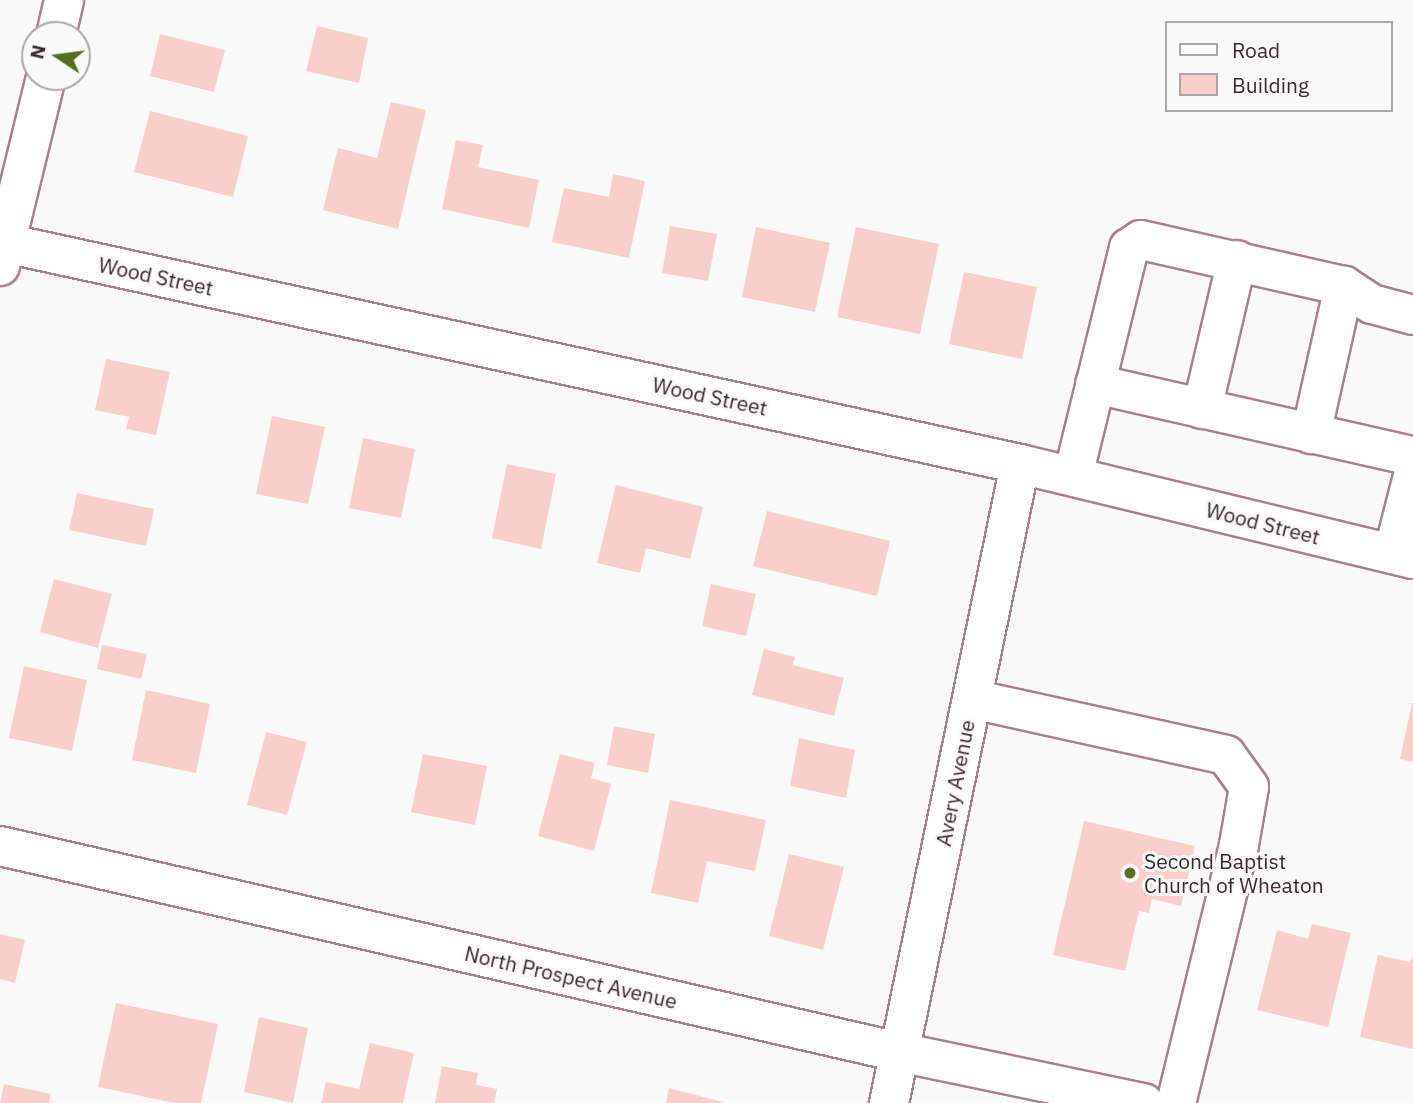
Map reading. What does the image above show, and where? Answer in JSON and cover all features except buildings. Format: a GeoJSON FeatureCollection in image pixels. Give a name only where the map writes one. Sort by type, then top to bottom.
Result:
{"type":"FeatureCollection","features":[{"type":"Feature","properties":{"kind":"street"},"geometry":{"type":"LineString","coordinates":[[59,21],[64,0]]}},
{"type":"Feature","properties":{"kind":"street"},"geometry":{"type":"LineString","coordinates":[[3,254],[43,91]]}},
{"type":"Feature","properties":{"kind":"street"},"geometry":{"type":"LineString","coordinates":[[1073,476],[1129,248],[1140,240],[1154,241],[1344,286],[1372,304],[1413,315]]}},
{"type":"Feature","properties":{"kind":"street","name":"Wood Street"},"geometry":{"type":"LineString","coordinates":[[3,254],[1020,464],[1403,556]]}},
{"type":"Feature","properties":{"kind":"street"},"geometry":{"type":"LineString","coordinates":[[1202,409],[1237,260]]}},
{"type":"Feature","properties":{"kind":"street"},"geometry":{"type":"LineString","coordinates":[[1311,433],[1344,286]]}},
{"type":"Feature","properties":{"kind":"street"},"geometry":{"type":"LineString","coordinates":[[1095,384],[1413,456]]}},
{"type":"Feature","properties":{"kind":"street","name":"Avery Avenue"},"geometry":{"type":"LineString","coordinates":[[889,1103],[1020,464]]}},
{"type":"Feature","properties":{"kind":"street"},"geometry":{"type":"LineString","coordinates":[[1403,556],[1413,476]]}},
{"type":"Feature","properties":{"kind":"street"},"geometry":{"type":"LineString","coordinates":[[972,699],[1226,755],[1249,787],[1239,845],[1177,1103]]}},
{"type":"Feature","properties":{"kind":"street","name":"North Prospect Avenue"},"geometry":{"type":"LineString","coordinates":[[0,846],[899,1052],[1144,1103]]}},
{"type":"Feature","properties":{"kind":"place","name":"Second Baptist Church of Wheaton"},"geometry":{"type":"Point","coordinates":[1130,873]}}]}
